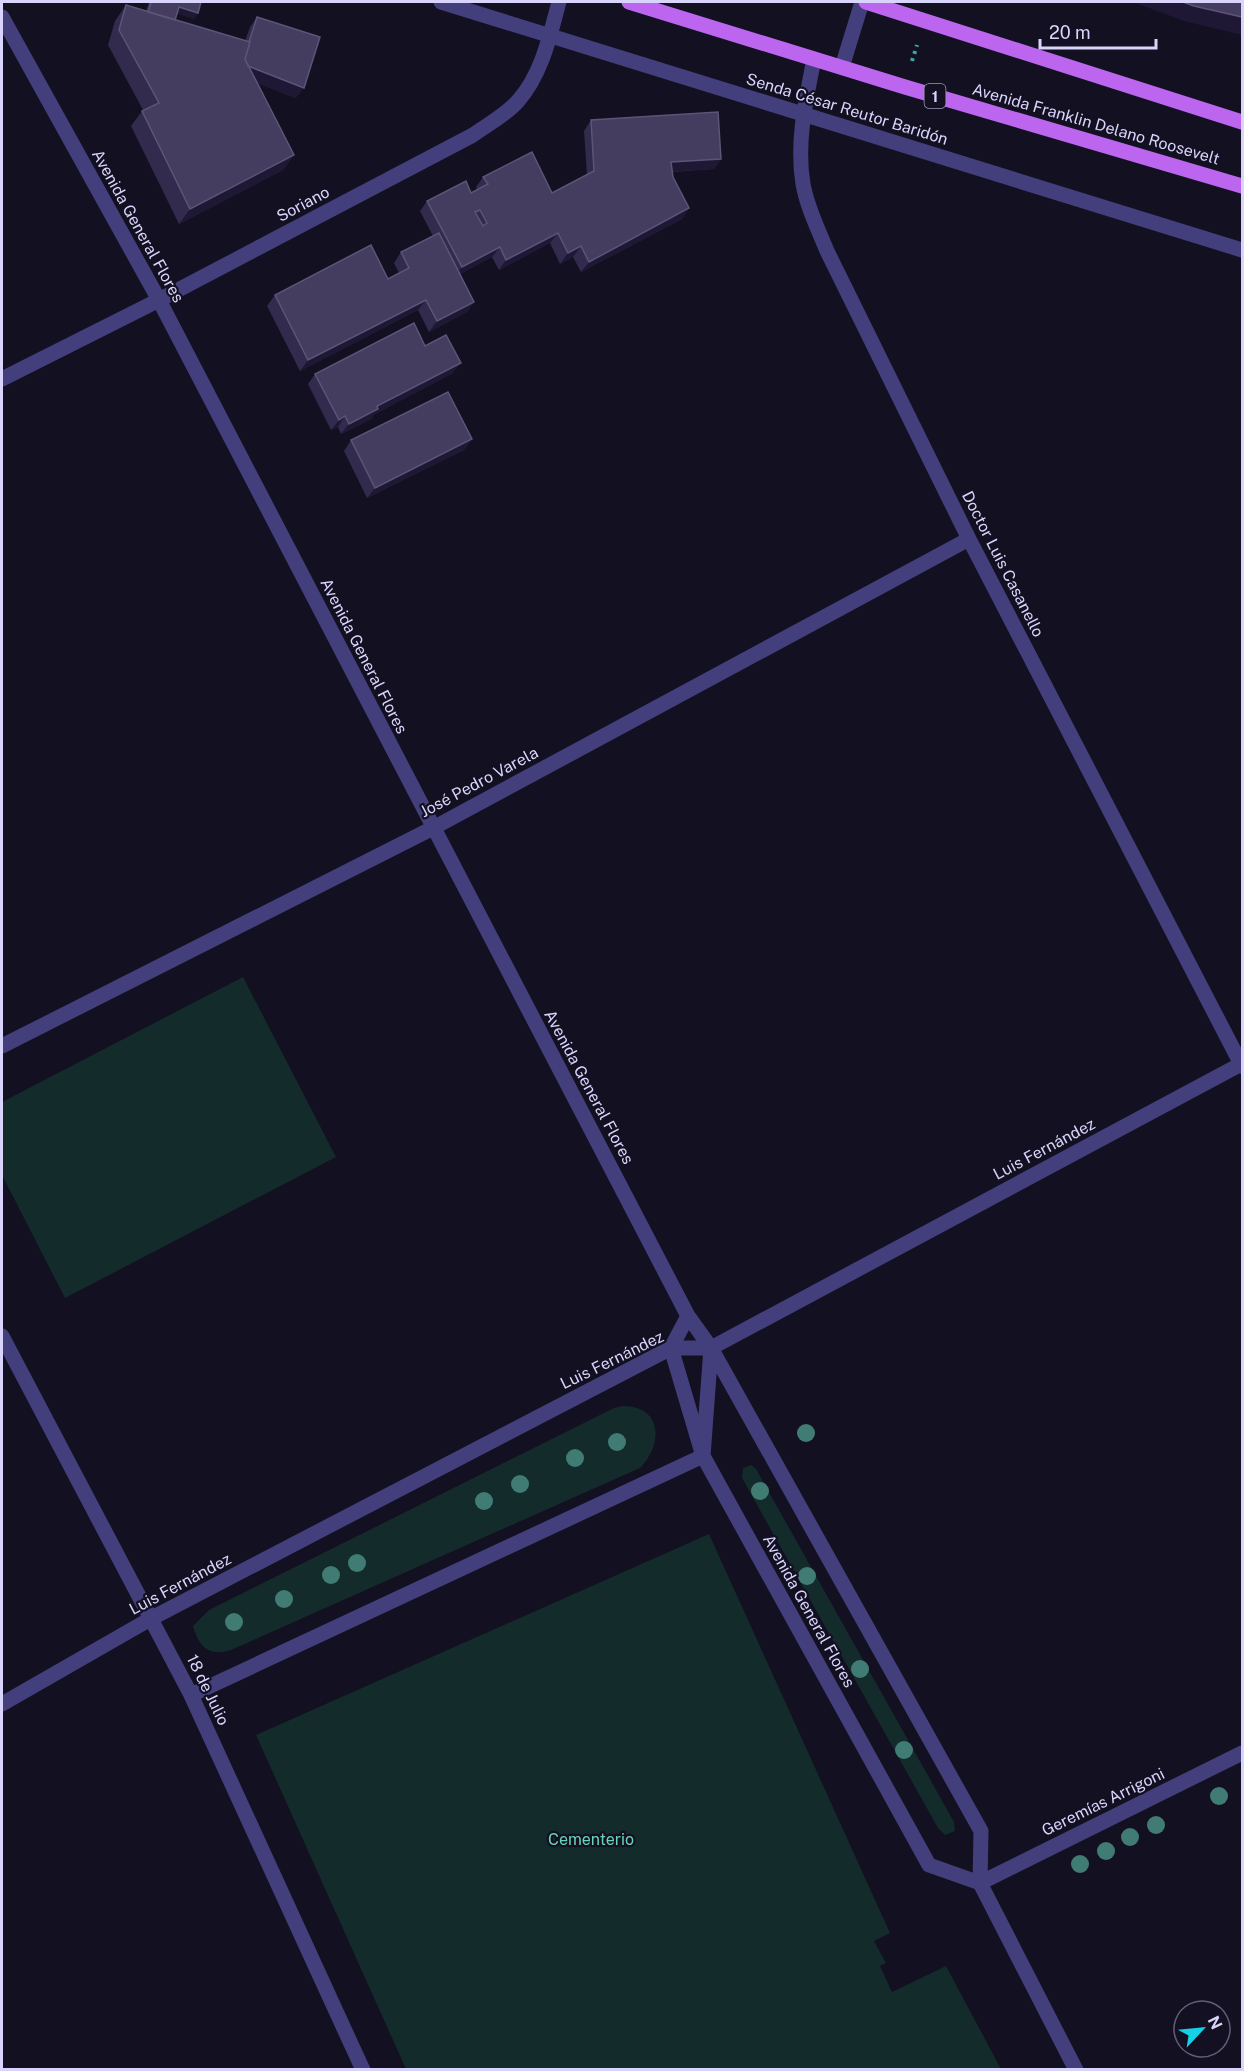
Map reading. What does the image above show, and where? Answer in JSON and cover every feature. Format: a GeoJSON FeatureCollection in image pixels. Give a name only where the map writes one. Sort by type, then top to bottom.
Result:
{"type":"FeatureCollection","features":[{"type":"Feature","properties":{"kind":"main road","name":"Avenida Franklin Delano Roosevelt"},"geometry":{"type":"LineString","coordinates":[[629,2],[1242,186]]}},
{"type":"Feature","properties":{"kind":"main road"},"geometry":{"type":"LineString","coordinates":[[864,2],[1242,122]]}},
{"type":"Feature","properties":{"kind":"street","name":"Senda César Reutor Baridón"},"geometry":{"type":"LineString","coordinates":[[441,2],[1242,250]]}},
{"type":"Feature","properties":{"kind":"street","name":"Soriano"},"geometry":{"type":"LineString","coordinates":[[2,379],[159,300],[473,135],[518,101],[531,83],[550,35],[559,2]]}},
{"type":"Feature","properties":{"kind":"street"},"geometry":{"type":"LineString","coordinates":[[842,67],[864,2]]}},
{"type":"Feature","properties":{"kind":"street","name":"Avenida General Flores"},"geometry":{"type":"LineString","coordinates":[[2,17],[159,300],[688,1316],[711,1348],[981,1831],[980,1883],[1076,2070]]}},
{"type":"Feature","properties":{"kind":"street","name":"Doctor Luis Casanello"},"geometry":{"type":"LineString","coordinates":[[814,59],[804,114],[800,163],[803,187],[811,213],[841,281],[969,540],[1242,1065]]}},
{"type":"Feature","properties":{"kind":"street","name":"José Pedro Varela"},"geometry":{"type":"LineString","coordinates":[[2,1046],[433,828],[969,540]]}},
{"type":"Feature","properties":{"kind":"street","name":"Luis Fernández"},"geometry":{"type":"LineString","coordinates":[[2,1704],[152,1618],[671,1348],[711,1348],[1242,1065]]}},
{"type":"Feature","properties":{"kind":"street"},"geometry":{"type":"LineString","coordinates":[[671,1348],[688,1316]]}},
{"type":"Feature","properties":{"kind":"street","name":"18 de Julio"},"geometry":{"type":"LineString","coordinates":[[2,1336],[191,1695],[363,2070]]}},
{"type":"Feature","properties":{"kind":"street","name":"Avenida General Flores"},"geometry":{"type":"LineString","coordinates":[[671,1348],[703,1456],[929,1865],[980,1883]]}},
{"type":"Feature","properties":{"kind":"street"},"geometry":{"type":"LineString","coordinates":[[191,1695],[703,1456],[711,1348]]}},
{"type":"Feature","properties":{"kind":"street","name":"Geremías Arrigoni"},"geometry":{"type":"LineString","coordinates":[[980,1883],[1242,1753]]}},
{"type":"Feature","properties":{"kind":"path"},"geometry":{"type":"LineString","coordinates":[[912,62],[918,42]]}},
{"type":"Feature","properties":{"kind":"green space"},"geometry":{"type":"Polygon","coordinates":[[[243,977],[336,1157],[65,1298],[2,1175],[2,1102],[243,977]]]}},
{"type":"Feature","properties":{"kind":"green space"},"geometry":{"type":"Polygon","coordinates":[[[623,1406],[646,1412],[655,1428],[653,1449],[640,1468],[231,1650],[211,1651],[198,1640],[193,1626],[209,1610],[614,1408],[623,1406]]]}},
{"type":"Feature","properties":{"kind":"green space"},"geometry":{"type":"Polygon","coordinates":[[[751,1465],[756,1469],[954,1822],[955,1831],[945,1835],[938,1828],[742,1478],[743,1468],[751,1465]]]}},
{"type":"Feature","properties":{"kind":"green space","name":"Cementerio"},"geometry":{"type":"Polygon","coordinates":[[[709,1534],[890,1933],[874,1941],[886,1963],[880,1966],[892,1992],[946,1966],[1001,2069],[406,2069],[256,1735],[709,1534]]]}},
{"type":"Feature","properties":{"kind":"building"},"geometry":{"type":"Polygon","coordinates":[[[151,2],[201,2],[198,13],[179,7],[175,20],[148,12],[151,2]]]}},
{"type":"Feature","properties":{"kind":"building"},"geometry":{"type":"Polygon","coordinates":[[[1183,2],[1242,2],[1242,17],[1194,6],[1183,2]]]}},
{"type":"Feature","properties":{"kind":"building"},"geometry":{"type":"Polygon","coordinates":[[[126,5],[250,42],[245,59],[294,155],[190,209],[142,111],[159,103],[119,30],[126,5]]]}},
{"type":"Feature","properties":{"kind":"building"},"geometry":{"type":"Polygon","coordinates":[[[257,17],[320,37],[304,88],[248,66],[245,59],[257,17]]]}},
{"type":"Feature","properties":{"kind":"building"},"geometry":{"type":"Polygon","coordinates":[[[718,112],[721,159],[671,162],[673,177],[689,208],[589,262],[581,246],[568,253],[558,233],[506,260],[500,247],[462,267],[427,201],[466,181],[471,193],[488,184],[483,177],[532,152],[552,193],[594,171],[591,120],[718,112]],[[480,210],[475,212],[483,226],[487,223],[480,210]]]}},
{"type":"Feature","properties":{"kind":"building"},"geometry":{"type":"Polygon","coordinates":[[[439,233],[474,302],[437,321],[426,300],[308,360],[275,295],[371,245],[388,279],[409,268],[401,252],[439,233]]]}},
{"type":"Feature","properties":{"kind":"building"},"geometry":{"type":"Polygon","coordinates":[[[414,323],[425,346],[446,335],[461,363],[377,406],[378,409],[349,424],[345,416],[339,420],[315,374],[414,323]]]}},
{"type":"Feature","properties":{"kind":"building"},"geometry":{"type":"Polygon","coordinates":[[[448,392],[472,439],[375,488],[351,440],[448,392]]]}}]}
